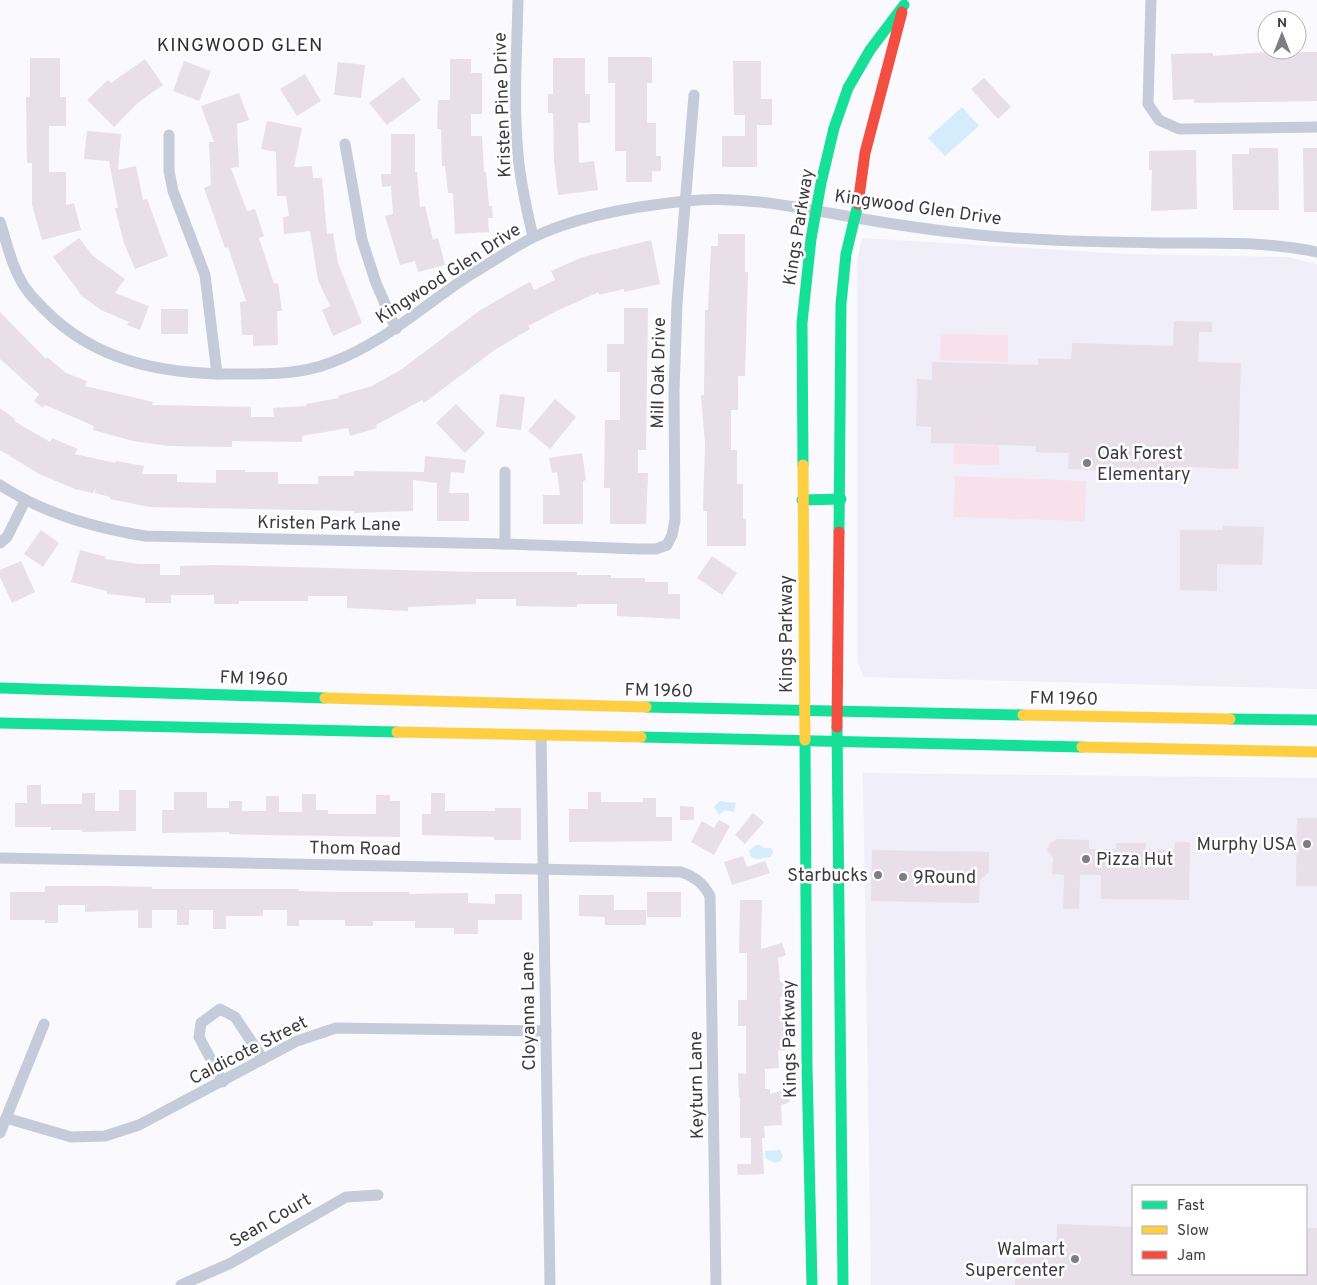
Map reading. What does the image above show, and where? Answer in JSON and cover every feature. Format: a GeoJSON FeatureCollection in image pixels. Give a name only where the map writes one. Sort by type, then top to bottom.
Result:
{"type":"FeatureCollection","features":[{"type":"Feature","properties":{"kind":"street","name":"Kristen Pine Drive"},"geometry":{"type":"LineString","coordinates":[[518,0],[517,153],[522,190],[533,237]]}},
{"type":"Feature","properties":{"kind":"street"},"geometry":{"type":"LineString","coordinates":[[1151,0],[1148,104],[1159,120],[1179,129],[1317,127]]}},
{"type":"Feature","properties":{"kind":"street","name":"Kings Parkway"},"geometry":{"type":"LineString","coordinates":[[812,1285],[807,1075],[802,323],[807,264],[816,210],[826,162],[844,100],[880,33],[905,2]]}},
{"type":"Feature","properties":{"kind":"street","name":"Kings Parkway"},"geometry":{"type":"LineString","coordinates":[[843,1285],[837,712],[842,304],[846,254],[856,218],[865,153],[905,2]]}},
{"type":"Feature","properties":{"kind":"street","name":"Mill Oak Drive"},"geometry":{"type":"LineString","coordinates":[[667,545],[672,535],[675,520],[674,391],[677,303],[694,94]]}},
{"type":"Feature","properties":{"kind":"street"},"geometry":{"type":"LineString","coordinates":[[169,135],[170,171],[173,191],[205,276],[217,374]]}},
{"type":"Feature","properties":{"kind":"street"},"geometry":{"type":"LineString","coordinates":[[345,144],[362,240],[376,283],[396,329]]}},
{"type":"Feature","properties":{"kind":"street","name":"Kingwood Glen Drive"},"geometry":{"type":"LineString","coordinates":[[0,222],[19,278],[32,297],[75,336],[130,363],[185,373],[217,374],[299,372],[327,365],[355,353],[396,329],[469,276],[533,237],[598,216],[639,207],[686,201],[751,200],[856,218],[975,234],[1034,239],[1253,243],[1290,246],[1317,252]]}},
{"type":"Feature","properties":{"kind":"street"},"geometry":{"type":"LineString","coordinates":[[505,472],[505,544]]}},
{"type":"Feature","properties":{"kind":"street","name":"Kristen Park Lane"},"geometry":{"type":"LineString","coordinates":[[0,485],[25,501],[115,531],[145,536],[639,549],[656,549],[667,545]]}},
{"type":"Feature","properties":{"kind":"street"},"geometry":{"type":"LineString","coordinates":[[802,500],[841,499]]}},
{"type":"Feature","properties":{"kind":"street"},"geometry":{"type":"LineString","coordinates":[[0,543],[7,537],[25,501]]}},
{"type":"Feature","properties":{"kind":"street","name":"FM 1960"},"geometry":{"type":"LineString","coordinates":[[0,688],[804,712],[1317,720]]}},
{"type":"Feature","properties":{"kind":"street"},"geometry":{"type":"LineString","coordinates":[[0,723],[1317,752]]}},
{"type":"Feature","properties":{"kind":"street","name":"Cloyanna Lane"},"geometry":{"type":"LineString","coordinates":[[541,736],[550,1285]]}},
{"type":"Feature","properties":{"kind":"street","name":"Thom Road"},"geometry":{"type":"LineString","coordinates":[[0,858],[681,872],[691,875],[704,885]]}},
{"type":"Feature","properties":{"kind":"street","name":"Keyturn Lane"},"geometry":{"type":"LineString","coordinates":[[704,885],[710,896],[711,915],[716,1285]]}},
{"type":"Feature","properties":{"kind":"street"},"geometry":{"type":"LineString","coordinates":[[223,1082],[199,1037],[201,1023],[220,1009],[235,1016],[263,1059]]}},
{"type":"Feature","properties":{"kind":"street"},"geometry":{"type":"LineString","coordinates":[[0,1133],[44,1024]]}},
{"type":"Feature","properties":{"kind":"street","name":"Caldicote Street"},"geometry":{"type":"LineString","coordinates":[[6,1118],[71,1137],[105,1136],[139,1125],[315,1033],[336,1028],[546,1031]]}},
{"type":"Feature","properties":{"kind":"street","name":"Sean Court"},"geometry":{"type":"LineString","coordinates":[[181,1285],[231,1263],[346,1197],[378,1195]]}},
{"type":"Feature","properties":{"kind":"shaded area","name":"Oak Forest Elementary"},"geometry":{"type":"Polygon","coordinates":[[[862,238],[1125,254],[1287,257],[1317,264],[1317,689],[864,677],[857,662],[857,262],[862,238]]]}},
{"type":"Feature","properties":{"kind":"shaded area"},"geometry":{"type":"Polygon","coordinates":[[[941,334],[1008,335],[1008,362],[940,360],[941,334]]]}},
{"type":"Feature","properties":{"kind":"shaded area"},"geometry":{"type":"Polygon","coordinates":[[[954,444],[999,446],[999,465],[954,464],[954,444]]]}},
{"type":"Feature","properties":{"kind":"shaded area"},"geometry":{"type":"Polygon","coordinates":[[[955,476],[1086,481],[1085,521],[954,517],[955,476]]]}},
{"type":"Feature","properties":{"kind":"shaded area"},"geometry":{"type":"Polygon","coordinates":[[[863,773],[1317,778],[1317,1285],[871,1285],[863,773]]]}},
{"type":"Feature","properties":{"kind":"water"},"geometry":{"type":"Polygon","coordinates":[[[962,107],[979,126],[945,156],[928,138],[962,107]]]}},
{"type":"Feature","properties":{"kind":"water"},"geometry":{"type":"Polygon","coordinates":[[[720,801],[736,803],[734,812],[725,810],[719,815],[714,807],[720,801]]]}},
{"type":"Feature","properties":{"kind":"water"},"geometry":{"type":"Polygon","coordinates":[[[756,845],[771,848],[773,852],[771,857],[757,859],[751,857],[749,851],[756,845]]]}},
{"type":"Feature","properties":{"kind":"water"},"geometry":{"type":"Polygon","coordinates":[[[780,1150],[783,1156],[781,1161],[775,1163],[765,1158],[765,1151],[780,1150]]]}},
{"type":"Feature","properties":{"kind":"building"},"geometry":{"type":"Polygon","coordinates":[[[1307,52],[1317,52],[1317,101],[1194,103],[1194,99],[1173,100],[1171,54],[1213,53],[1213,56],[1257,53],[1257,60],[1307,60],[1307,52]]]}},
{"type":"Feature","properties":{"kind":"building"},"geometry":{"type":"Polygon","coordinates":[[[608,57],[652,57],[652,83],[647,83],[647,123],[656,123],[656,156],[661,156],[661,171],[652,171],[652,182],[626,182],[626,151],[615,151],[615,83],[608,83],[608,57]]]}},
{"type":"Feature","properties":{"kind":"building"},"geometry":{"type":"Polygon","coordinates":[[[30,58],[60,58],[60,97],[66,97],[66,126],[49,126],[49,172],[66,172],[66,205],[74,203],[81,230],[42,240],[32,205],[32,163],[27,163],[26,97],[30,97],[30,58]]]}},
{"type":"Feature","properties":{"kind":"building"},"geometry":{"type":"Polygon","coordinates":[[[553,58],[585,58],[585,94],[590,94],[590,123],[578,123],[579,163],[594,161],[598,190],[558,195],[554,161],[553,113],[548,113],[548,94],[553,94],[553,58]]]}},
{"type":"Feature","properties":{"kind":"building"},"geometry":{"type":"Polygon","coordinates":[[[145,59],[163,85],[140,101],[114,127],[87,100],[108,80],[111,83],[145,59]]]}},
{"type":"Feature","properties":{"kind":"building"},"geometry":{"type":"Polygon","coordinates":[[[450,59],[471,59],[471,73],[482,73],[482,114],[471,114],[471,136],[482,136],[484,172],[486,172],[489,206],[492,206],[493,218],[488,218],[489,232],[455,234],[453,193],[448,193],[445,166],[442,166],[441,129],[437,129],[438,100],[450,100],[450,59]]]}},
{"type":"Feature","properties":{"kind":"building"},"geometry":{"type":"Polygon","coordinates":[[[184,61],[211,71],[199,101],[173,91],[184,61]]]}},
{"type":"Feature","properties":{"kind":"building"},"geometry":{"type":"Polygon","coordinates":[[[733,61],[761,61],[761,99],[772,99],[772,125],[757,125],[757,167],[722,167],[722,136],[745,136],[745,115],[734,115],[733,61]]]}},
{"type":"Feature","properties":{"kind":"building"},"geometry":{"type":"Polygon","coordinates":[[[338,62],[365,65],[361,98],[334,95],[338,62]]]}},
{"type":"Feature","properties":{"kind":"building"},"geometry":{"type":"Polygon","coordinates":[[[305,74],[321,101],[297,116],[280,89],[305,74]]]}},
{"type":"Feature","properties":{"kind":"building"},"geometry":{"type":"Polygon","coordinates":[[[403,77],[421,100],[387,125],[369,103],[403,77]]]}},
{"type":"Feature","properties":{"kind":"building"},"geometry":{"type":"Polygon","coordinates":[[[984,78],[1011,107],[998,119],[971,89],[984,78]]]}},
{"type":"Feature","properties":{"kind":"building"},"geometry":{"type":"Polygon","coordinates":[[[239,93],[249,120],[237,124],[239,167],[231,168],[247,211],[255,209],[264,236],[259,238],[274,284],[278,283],[282,311],[277,311],[278,345],[253,346],[253,335],[242,335],[240,302],[246,301],[228,247],[225,248],[204,188],[211,185],[209,142],[214,142],[201,106],[239,93]]]}},
{"type":"Feature","properties":{"kind":"building"},"geometry":{"type":"Polygon","coordinates":[[[267,121],[302,128],[294,167],[312,166],[313,178],[322,178],[327,234],[333,233],[338,263],[362,323],[333,336],[322,310],[330,306],[318,280],[310,231],[284,234],[283,217],[289,216],[286,196],[277,196],[276,152],[261,149],[267,121]]]}},
{"type":"Feature","properties":{"kind":"building"},"geometry":{"type":"Polygon","coordinates":[[[87,131],[121,134],[118,170],[136,166],[143,200],[147,199],[168,256],[135,269],[124,243],[115,208],[118,208],[109,161],[84,159],[87,131]]]}},
{"type":"Feature","properties":{"kind":"building"},"geometry":{"type":"Polygon","coordinates":[[[391,134],[415,134],[415,172],[417,172],[420,207],[425,206],[433,240],[438,238],[445,265],[418,272],[415,261],[400,265],[385,216],[393,214],[391,186],[382,187],[381,174],[391,174],[391,134]]]}},
{"type":"Feature","properties":{"kind":"building"},"geometry":{"type":"Polygon","coordinates":[[[1249,148],[1278,148],[1279,210],[1233,210],[1232,154],[1249,154],[1249,148]]]}},
{"type":"Feature","properties":{"kind":"building"},"geometry":{"type":"Polygon","coordinates":[[[1303,148],[1317,148],[1317,212],[1304,212],[1303,148]]]}},
{"type":"Feature","properties":{"kind":"building"},"geometry":{"type":"Polygon","coordinates":[[[1196,150],[1197,209],[1151,211],[1152,170],[1149,170],[1149,151],[1196,150]]]}},
{"type":"Feature","properties":{"kind":"building"},"geometry":{"type":"Polygon","coordinates":[[[718,234],[745,234],[745,272],[748,272],[745,376],[738,376],[738,410],[731,410],[731,450],[737,450],[737,484],[743,484],[743,519],[746,519],[746,546],[707,546],[707,511],[703,511],[705,444],[701,395],[704,395],[705,310],[708,310],[711,246],[718,246],[718,234]]]}},
{"type":"Feature","properties":{"kind":"building"},"geometry":{"type":"Polygon","coordinates":[[[79,238],[93,256],[125,279],[115,293],[149,306],[140,330],[127,325],[129,322],[101,310],[79,294],[53,257],[79,238]]]}},
{"type":"Feature","properties":{"kind":"building"},"geometry":{"type":"Polygon","coordinates":[[[651,240],[660,284],[624,292],[624,289],[599,295],[599,292],[559,310],[528,326],[530,329],[496,349],[424,403],[422,400],[376,425],[377,428],[350,436],[348,428],[302,436],[302,442],[232,441],[232,447],[169,446],[133,441],[93,430],[94,426],[45,405],[43,408],[34,401],[39,394],[0,359],[0,312],[46,359],[47,357],[66,373],[87,381],[85,386],[153,402],[152,405],[251,407],[251,417],[274,417],[273,408],[306,406],[306,404],[339,398],[338,396],[372,386],[402,369],[479,311],[522,286],[530,282],[534,290],[555,280],[551,271],[583,257],[651,240]]]}},
{"type":"Feature","properties":{"kind":"building"},"geometry":{"type":"Polygon","coordinates":[[[624,308],[648,308],[646,450],[638,450],[638,473],[648,473],[646,524],[610,524],[610,488],[604,488],[605,420],[620,420],[620,372],[607,372],[607,344],[624,344],[624,308]]]}},
{"type":"Feature","properties":{"kind":"building"},"geometry":{"type":"Polygon","coordinates":[[[161,309],[188,309],[188,334],[161,334],[161,309]]]}},
{"type":"Feature","properties":{"kind":"building"},"geometry":{"type":"Polygon","coordinates":[[[1174,321],[1212,322],[1212,332],[1199,332],[1198,362],[1241,363],[1238,469],[1182,467],[1182,473],[1068,469],[1069,453],[1035,452],[1036,446],[931,443],[931,427],[916,426],[917,379],[932,380],[932,362],[1038,365],[1038,359],[1071,359],[1072,343],[1173,346],[1174,321]]]}},
{"type":"Feature","properties":{"kind":"building"},"geometry":{"type":"Polygon","coordinates":[[[500,394],[525,397],[521,430],[496,427],[500,394]]]}},
{"type":"Feature","properties":{"kind":"building"},"geometry":{"type":"Polygon","coordinates":[[[555,399],[576,417],[550,449],[528,431],[555,399]]]}},
{"type":"Feature","properties":{"kind":"building"},"geometry":{"type":"Polygon","coordinates":[[[456,404],[485,433],[465,453],[436,423],[456,404]]]}},
{"type":"Feature","properties":{"kind":"building"},"geometry":{"type":"Polygon","coordinates":[[[0,408],[15,419],[14,421],[50,442],[52,438],[78,449],[75,454],[115,463],[116,461],[144,466],[142,474],[177,474],[177,482],[216,483],[216,470],[245,470],[245,472],[278,472],[278,484],[318,484],[318,476],[354,476],[354,471],[424,472],[425,456],[466,460],[464,473],[451,472],[449,493],[469,493],[469,521],[437,521],[437,483],[413,480],[413,511],[354,513],[354,511],[149,507],[110,499],[110,497],[95,493],[96,488],[93,493],[75,489],[39,474],[0,450],[0,408]]]}},
{"type":"Feature","properties":{"kind":"building"},"geometry":{"type":"Polygon","coordinates":[[[582,453],[586,480],[583,481],[583,524],[543,524],[543,495],[560,495],[557,472],[552,473],[549,458],[582,453]]]}},
{"type":"Feature","properties":{"kind":"building"},"geometry":{"type":"Polygon","coordinates":[[[1223,526],[1264,527],[1262,565],[1217,564],[1217,591],[1180,590],[1180,530],[1223,530],[1223,526]]]}},
{"type":"Feature","properties":{"kind":"building"},"geometry":{"type":"Polygon","coordinates":[[[41,530],[59,543],[43,567],[24,554],[41,530]]]}},
{"type":"Feature","properties":{"kind":"building"},"geometry":{"type":"Polygon","coordinates":[[[80,550],[106,557],[105,559],[139,564],[160,564],[160,575],[180,575],[180,566],[214,565],[476,572],[577,572],[577,575],[611,575],[611,578],[645,578],[645,582],[668,582],[668,594],[680,594],[680,619],[617,616],[617,604],[577,604],[577,607],[516,606],[516,599],[476,599],[476,604],[408,607],[408,611],[347,608],[347,596],[308,596],[308,601],[239,601],[239,604],[214,604],[214,595],[171,595],[171,603],[145,603],[145,598],[107,594],[107,591],[71,582],[80,550]]]}},
{"type":"Feature","properties":{"kind":"building"},"geometry":{"type":"Polygon","coordinates":[[[712,556],[737,573],[722,595],[697,578],[712,556]]]}},
{"type":"Feature","properties":{"kind":"building"},"geometry":{"type":"Polygon","coordinates":[[[21,561],[35,592],[12,603],[0,577],[0,570],[21,561]]]}},
{"type":"Feature","properties":{"kind":"building"},"geometry":{"type":"Polygon","coordinates":[[[27,785],[41,785],[41,804],[82,804],[82,793],[95,793],[95,811],[119,811],[119,790],[136,790],[136,831],[82,832],[82,830],[51,830],[51,827],[15,827],[15,803],[27,803],[27,785]]]}},
{"type":"Feature","properties":{"kind":"building"},"geometry":{"type":"Polygon","coordinates":[[[174,792],[207,792],[207,808],[229,808],[229,801],[242,801],[242,811],[266,811],[266,796],[279,796],[279,812],[302,812],[302,794],[316,794],[316,810],[328,810],[328,814],[376,814],[376,795],[390,795],[390,801],[400,801],[400,837],[229,834],[229,832],[162,833],[162,810],[174,810],[174,792]]]}},
{"type":"Feature","properties":{"kind":"building"},"geometry":{"type":"Polygon","coordinates":[[[588,792],[601,792],[601,802],[643,802],[643,798],[656,798],[656,817],[672,817],[672,841],[569,842],[569,809],[588,809],[588,792]]]}},
{"type":"Feature","properties":{"kind":"building"},"geometry":{"type":"Polygon","coordinates":[[[431,793],[445,793],[445,811],[495,811],[495,808],[521,808],[521,840],[494,840],[494,837],[422,835],[422,814],[431,814],[431,793]]]}},
{"type":"Feature","properties":{"kind":"building"},"geometry":{"type":"Polygon","coordinates":[[[680,806],[694,807],[694,820],[680,820],[680,806]]]}},
{"type":"Feature","properties":{"kind":"building"},"geometry":{"type":"Polygon","coordinates":[[[753,813],[764,822],[745,844],[735,835],[753,813]]]}},
{"type":"Feature","properties":{"kind":"building","name":"Murphy USA"},"geometry":{"type":"Polygon","coordinates":[[[1297,818],[1317,818],[1317,886],[1296,886],[1297,818]]]}},
{"type":"Feature","properties":{"kind":"building"},"geometry":{"type":"Polygon","coordinates":[[[719,820],[730,826],[714,855],[691,842],[702,821],[714,828],[719,820]]]}},
{"type":"Feature","properties":{"kind":"building"},"geometry":{"type":"Polygon","coordinates":[[[1058,839],[1089,840],[1089,849],[1116,849],[1116,843],[1146,843],[1146,849],[1174,850],[1175,842],[1190,842],[1189,900],[1101,899],[1101,875],[1080,875],[1079,909],[1063,909],[1064,875],[1052,874],[1053,858],[1047,850],[1050,843],[1058,839]]]}},
{"type":"Feature","properties":{"kind":"building"},"geometry":{"type":"Polygon","coordinates":[[[872,850],[989,852],[989,872],[980,880],[979,903],[871,901],[872,850]]]}},
{"type":"Feature","properties":{"kind":"building"},"geometry":{"type":"Polygon","coordinates":[[[743,856],[747,867],[765,861],[770,873],[732,885],[724,862],[743,856]]]}},
{"type":"Feature","properties":{"kind":"building"},"geometry":{"type":"Polygon","coordinates":[[[45,886],[152,887],[152,889],[299,889],[299,891],[409,892],[409,894],[468,893],[468,903],[495,904],[495,894],[522,894],[522,920],[478,920],[478,934],[454,934],[454,928],[415,928],[415,921],[373,921],[373,926],[345,926],[345,920],[299,920],[299,926],[287,926],[287,910],[263,910],[263,916],[226,916],[226,929],[213,929],[213,910],[189,910],[189,925],[177,925],[177,910],[152,910],[152,928],[138,928],[138,910],[85,912],[85,905],[58,905],[58,923],[45,923],[45,920],[10,920],[10,892],[45,892],[45,886]]]}},
{"type":"Feature","properties":{"kind":"building"},"geometry":{"type":"Polygon","coordinates":[[[647,892],[681,892],[681,917],[647,917],[647,892]]]}},
{"type":"Feature","properties":{"kind":"building"},"geometry":{"type":"Polygon","coordinates":[[[579,895],[614,895],[614,910],[646,910],[646,925],[605,925],[605,917],[579,916],[579,895]]]}},
{"type":"Feature","properties":{"kind":"building"},"geometry":{"type":"Polygon","coordinates":[[[740,900],[762,900],[761,949],[782,943],[786,955],[778,958],[780,982],[783,982],[788,995],[780,997],[781,1017],[790,1017],[790,1034],[788,1034],[785,1051],[778,1050],[779,1068],[765,1069],[765,1089],[770,1089],[770,1094],[787,1089],[790,1102],[781,1105],[782,1125],[764,1126],[765,1138],[762,1138],[764,1174],[738,1175],[737,1164],[751,1164],[751,1138],[740,1138],[738,1073],[746,1074],[746,1026],[738,1026],[738,1000],[747,1000],[747,953],[739,953],[740,900]]]}},
{"type":"Feature","properties":{"kind":"building","name":"Walmart Supercenter"},"geometry":{"type":"Polygon","coordinates":[[[1057,1224],[1132,1227],[1132,1275],[1307,1275],[1307,1228],[1317,1228],[1317,1285],[1015,1285],[1016,1253],[1056,1254],[1057,1224]]]}},
{"type":"Feature","properties":{"kind":"traffic: fast"},"geometry":{"type":"LineString","coordinates":[[803,465],[802,323],[811,239],[821,183],[834,128],[848,88],[870,50],[904,5]]}},
{"type":"Feature","properties":{"kind":"traffic: fast"},"geometry":{"type":"LineString","coordinates":[[839,532],[841,304],[846,254],[858,204]]}},
{"type":"Feature","properties":{"kind":"traffic: fast"},"geometry":{"type":"LineString","coordinates":[[802,500],[841,499]]}},
{"type":"Feature","properties":{"kind":"traffic: fast"},"geometry":{"type":"LineString","coordinates":[[0,688],[325,698]]}},
{"type":"Feature","properties":{"kind":"traffic: fast"},"geometry":{"type":"LineString","coordinates":[[646,707],[1023,715]]}},
{"type":"Feature","properties":{"kind":"traffic: fast"},"geometry":{"type":"LineString","coordinates":[[1230,719],[1317,720]]}},
{"type":"Feature","properties":{"kind":"traffic: fast"},"geometry":{"type":"LineString","coordinates":[[0,723],[397,732]]}},
{"type":"Feature","properties":{"kind":"traffic: fast"},"geometry":{"type":"LineString","coordinates":[[837,727],[843,1285]]}},
{"type":"Feature","properties":{"kind":"traffic: fast"},"geometry":{"type":"LineString","coordinates":[[641,737],[1082,747]]}},
{"type":"Feature","properties":{"kind":"traffic: fast"},"geometry":{"type":"LineString","coordinates":[[805,740],[807,1066],[812,1285]]}},
{"type":"Feature","properties":{"kind":"traffic: slow"},"geometry":{"type":"LineString","coordinates":[[803,465],[805,740]]}},
{"type":"Feature","properties":{"kind":"traffic: slow"},"geometry":{"type":"LineString","coordinates":[[325,698],[646,707]]}},
{"type":"Feature","properties":{"kind":"traffic: slow"},"geometry":{"type":"LineString","coordinates":[[1023,715],[1230,719]]}},
{"type":"Feature","properties":{"kind":"traffic: slow"},"geometry":{"type":"LineString","coordinates":[[397,732],[641,737]]}},
{"type":"Feature","properties":{"kind":"traffic: slow"},"geometry":{"type":"LineString","coordinates":[[1082,747],[1317,752]]}},
{"type":"Feature","properties":{"kind":"traffic: jam"},"geometry":{"type":"LineString","coordinates":[[858,204],[865,153],[902,12]]}},
{"type":"Feature","properties":{"kind":"traffic: jam"},"geometry":{"type":"LineString","coordinates":[[837,727],[839,532]]}},
{"type":"Feature","properties":{"kind":"place","name":"Oak Forest Elementary"},"geometry":{"type":"Point","coordinates":[1087,463]}},
{"type":"Feature","properties":{"kind":"place","name":"Murphy USA"},"geometry":{"type":"Point","coordinates":[1307,844]}},
{"type":"Feature","properties":{"kind":"place","name":"Pizza Hut"},"geometry":{"type":"Point","coordinates":[1086,859]}},
{"type":"Feature","properties":{"kind":"place","name":"Starbucks"},"geometry":{"type":"Point","coordinates":[878,875]}},
{"type":"Feature","properties":{"kind":"place","name":"9Round"},"geometry":{"type":"Point","coordinates":[903,877]}},
{"type":"Feature","properties":{"kind":"place","name":"Walmart Supercenter"},"geometry":{"type":"Point","coordinates":[1075,1259]}},
{"type":"Feature","properties":{"kind":"district","name":"KINGWOOD GLEN"},"geometry":{"type":"Point","coordinates":[240,44]}}]}
